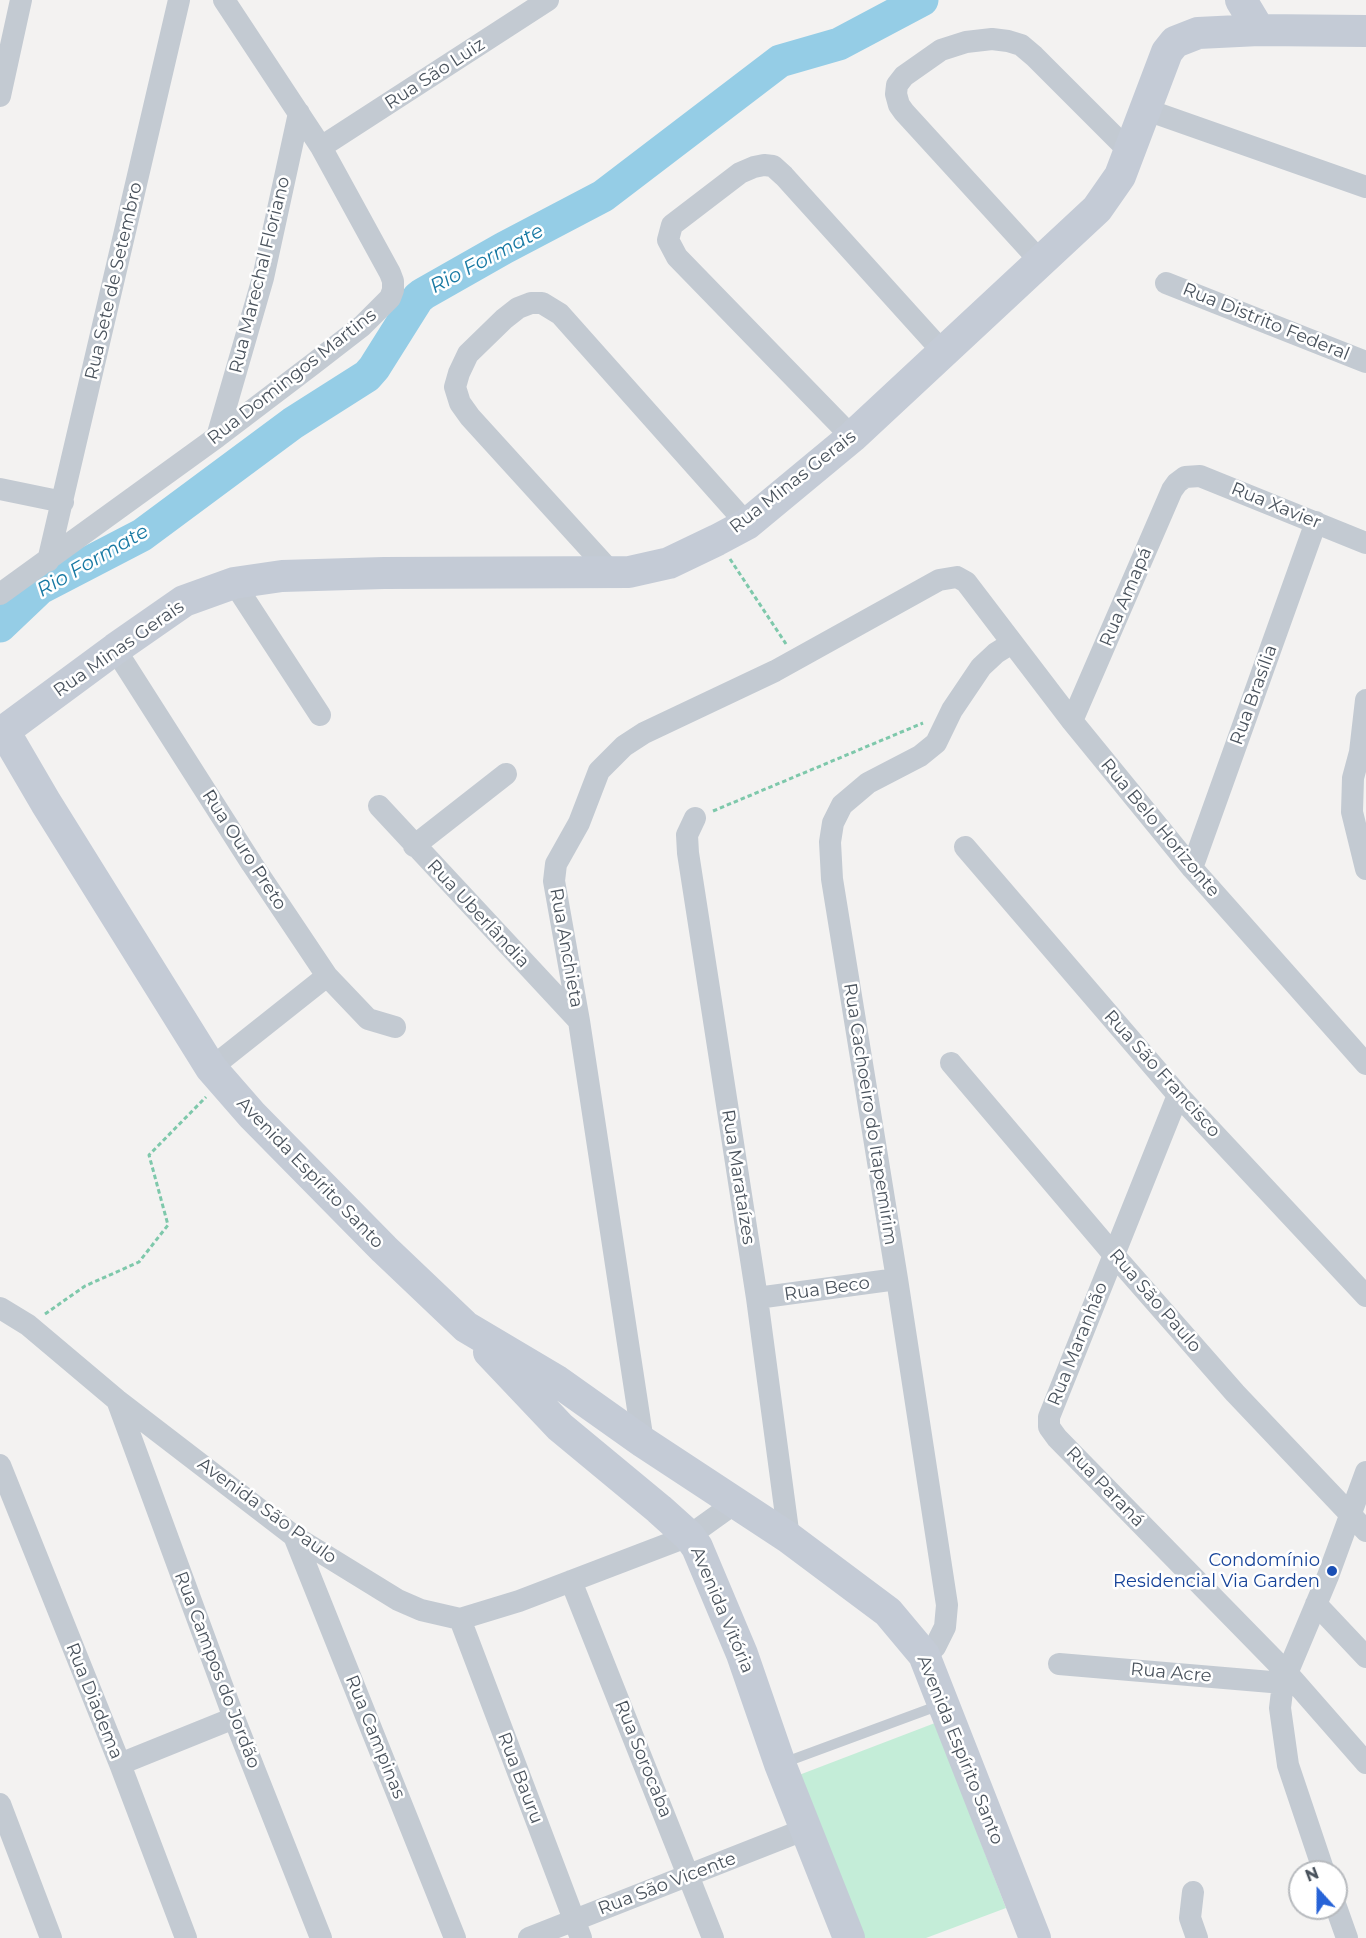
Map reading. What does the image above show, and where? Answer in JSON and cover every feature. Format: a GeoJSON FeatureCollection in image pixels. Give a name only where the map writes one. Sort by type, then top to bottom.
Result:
{"type":"FeatureCollection","features":[{"type":"Feature","properties":{"kind":"street"},"geometry":{"type":"LineString","coordinates":[[0,96],[21,0]]}},
{"type":"Feature","properties":{"kind":"street","name":"Rua Sete de Setembro"},"geometry":{"type":"LineString","coordinates":[[48,561],[179,0]]}},
{"type":"Feature","properties":{"kind":"street","name":"Rua Domingos Martins"},"geometry":{"type":"LineString","coordinates":[[0,594],[217,437],[362,326],[390,298],[393,290],[390,273],[321,147],[224,0]]}},
{"type":"Feature","properties":{"kind":"street","name":"Rua São Luiz"},"geometry":{"type":"LineString","coordinates":[[321,147],[548,0]]}},
{"type":"Feature","properties":{"kind":"street"},"geometry":{"type":"LineString","coordinates":[[1241,0],[1259,30]]}},
{"type":"Feature","properties":{"kind":"street","name":"Rua Minas Gerais"},"geometry":{"type":"LineString","coordinates":[[2,732],[184,601],[234,583],[282,576],[373,573],[629,572],[669,563],[717,540],[747,524],[852,437],[1096,209],[1120,176],[1167,52],[1175,42],[1198,33],[1259,30],[1366,32]]}},
{"type":"Feature","properties":{"kind":"street"},"geometry":{"type":"LineString","coordinates":[[1041,262],[904,112],[896,94],[897,85],[904,76],[941,50],[966,42],[992,39],[1021,45],[1129,151]]}},
{"type":"Feature","properties":{"kind":"street"},"geometry":{"type":"LineString","coordinates":[[1146,110],[1366,187]]}},
{"type":"Feature","properties":{"kind":"street","name":"Rua Marechal Floriano"},"geometry":{"type":"LineString","coordinates":[[217,437],[263,278],[299,113]]}},
{"type":"Feature","properties":{"kind":"street"},"geometry":{"type":"LineString","coordinates":[[852,437],[677,257],[668,240],[672,225],[740,173],[754,167],[773,166],[943,352]]}},
{"type":"Feature","properties":{"kind":"street","name":"Rua Distrito Federal"},"geometry":{"type":"LineString","coordinates":[[1166,283],[1366,362]]}},
{"type":"Feature","properties":{"kind":"street"},"geometry":{"type":"LineString","coordinates":[[611,572],[470,417],[460,403],[455,387],[468,354],[518,308],[531,303],[542,303],[560,314],[747,524]]}},
{"type":"Feature","properties":{"kind":"street","name":"Rua Xavier"},"geometry":{"type":"LineString","coordinates":[[1185,477],[1200,476],[1366,543]]}},
{"type":"Feature","properties":{"kind":"street","name":"Rua Amapá"},"geometry":{"type":"LineString","coordinates":[[1072,722],[1172,490],[1185,477]]}},
{"type":"Feature","properties":{"kind":"street"},"geometry":{"type":"LineString","coordinates":[[0,489],[63,502]]}},
{"type":"Feature","properties":{"kind":"street","name":"Rua Brasília"},"geometry":{"type":"LineString","coordinates":[[1192,868],[1316,522]]}},
{"type":"Feature","properties":{"kind":"street","name":"Rua Anchieta"},"geometry":{"type":"LineString","coordinates":[[643,1442],[579,1021],[557,901],[556,864],[579,822],[599,771],[624,746],[796,659],[939,580],[957,577],[966,582]]}},
{"type":"Feature","properties":{"kind":"street","name":"Rua Belo Horizonte"},"geometry":{"type":"LineString","coordinates":[[966,582],[1072,722],[1192,868],[1366,1064]]}},
{"type":"Feature","properties":{"kind":"street"},"geometry":{"type":"LineString","coordinates":[[234,583],[320,715]]}},
{"type":"Feature","properties":{"kind":"street","name":"Rua Cachoeiro do Itapemirim"},"geometry":{"type":"LineString","coordinates":[[924,1655],[935,1647],[945,1627],[947,1605],[832,879],[830,842],[833,823],[842,805],[868,783],[920,756],[936,743],[952,710],[981,667],[996,653],[1012,643]]}},
{"type":"Feature","properties":{"kind":"street","name":"Rua Ouro Preto"},"geometry":{"type":"LineString","coordinates":[[115,649],[252,864],[327,976],[368,1019],[395,1027]]}},
{"type":"Feature","properties":{"kind":"street"},"geometry":{"type":"LineString","coordinates":[[1366,700],[1363,756],[1353,778],[1352,812],[1366,869]]}},
{"type":"Feature","properties":{"kind":"street","name":"Avenida Espírito Santo"},"geometry":{"type":"LineString","coordinates":[[2,732],[216,1074],[252,1115],[384,1249],[466,1328],[557,1381],[643,1442],[789,1538],[888,1612],[924,1655],[1035,1938]]}},
{"type":"Feature","properties":{"kind":"street"},"geometry":{"type":"LineString","coordinates":[[414,846],[506,774]]}},
{"type":"Feature","properties":{"kind":"street","name":"Rua Uberlândia"},"geometry":{"type":"LineString","coordinates":[[379,806],[579,1021]]}},
{"type":"Feature","properties":{"kind":"street","name":"Rua Marataízes"},"geometry":{"type":"LineString","coordinates":[[695,818],[687,835],[688,853],[757,1298],[789,1538]]}},
{"type":"Feature","properties":{"kind":"street","name":"Rua São Francisco"},"geometry":{"type":"LineString","coordinates":[[964,847],[1178,1095],[1366,1296]]}},
{"type":"Feature","properties":{"kind":"street"},"geometry":{"type":"LineString","coordinates":[[216,1074],[327,976]]}},
{"type":"Feature","properties":{"kind":"street","name":"Rua São Paulo"},"geometry":{"type":"LineString","coordinates":[[951,1064],[1235,1393],[1359,1523]]}},
{"type":"Feature","properties":{"kind":"street","name":"Rua Maranhão"},"geometry":{"type":"LineString","coordinates":[[1049,1427],[1049,1417],[1178,1095]]}},
{"type":"Feature","properties":{"kind":"street","name":"Rua Beco"},"geometry":{"type":"LineString","coordinates":[[757,1298],[897,1279]]}},
{"type":"Feature","properties":{"kind":"street","name":"Avenida São Paulo"},"geometry":{"type":"LineString","coordinates":[[0,1308],[28,1325],[117,1400],[294,1536],[398,1600],[421,1610],[460,1618],[519,1601],[688,1536]]}},
{"type":"Feature","properties":{"kind":"street","name":"Avenida Vitória"},"geometry":{"type":"LineString","coordinates":[[466,1328],[560,1427],[688,1536],[697,1547],[742,1654],[780,1764],[849,1938]]}},
{"type":"Feature","properties":{"kind":"street"},"geometry":{"type":"LineString","coordinates":[[540,1408],[539,1396],[544,1384],[557,1381]]}},
{"type":"Feature","properties":{"kind":"street","name":"Rua Campos do Jordão"},"geometry":{"type":"LineString","coordinates":[[117,1400],[234,1718],[321,1938]]}},
{"type":"Feature","properties":{"kind":"street","name":"Rua Paraná"},"geometry":{"type":"LineString","coordinates":[[1049,1427],[1366,1763]]}},
{"type":"Feature","properties":{"kind":"street","name":"Rua Diadema"},"geometry":{"type":"LineString","coordinates":[[0,1465],[120,1764],[186,1938]]}},
{"type":"Feature","properties":{"kind":"street"},"geometry":{"type":"LineString","coordinates":[[1320,1860],[1288,1764],[1280,1708],[1286,1678],[1316,1604],[1359,1523],[1366,1472]]}},
{"type":"Feature","properties":{"kind":"street"},"geometry":{"type":"LineString","coordinates":[[688,1536],[735,1503]]}},
{"type":"Feature","properties":{"kind":"street","name":"Rua Campinas"},"geometry":{"type":"LineString","coordinates":[[294,1536],[455,1938]]}},
{"type":"Feature","properties":{"kind":"street","name":"Rua Sorocaba"},"geometry":{"type":"LineString","coordinates":[[571,1581],[713,1938]]}},
{"type":"Feature","properties":{"kind":"street"},"geometry":{"type":"LineString","coordinates":[[1316,1604],[1366,1657]]}},
{"type":"Feature","properties":{"kind":"street","name":"Rua Bauru"},"geometry":{"type":"LineString","coordinates":[[460,1618],[577,1929]]}},
{"type":"Feature","properties":{"kind":"street","name":"Rua Acre"},"geometry":{"type":"LineString","coordinates":[[1059,1664],[1286,1678]]}},
{"type":"Feature","properties":{"kind":"street"},"geometry":{"type":"LineString","coordinates":[[120,1764],[234,1718]]}},
{"type":"Feature","properties":{"kind":"street"},"geometry":{"type":"LineString","coordinates":[[0,1804],[51,1938]]}},
{"type":"Feature","properties":{"kind":"street","name":"Rua São Vicente"},"geometry":{"type":"LineString","coordinates":[[529,1938],[577,1929],[689,1875],[806,1829]]}},
{"type":"Feature","properties":{"kind":"street"},"geometry":{"type":"LineString","coordinates":[[1193,1892],[1190,1918],[1197,1938]]}},
{"type":"Feature","properties":{"kind":"street"},"geometry":{"type":"LineString","coordinates":[[1341,1920],[1347,1938]]}},
{"type":"Feature","properties":{"kind":"lane"},"geometry":{"type":"LineString","coordinates":[[780,1764],[942,1704]]}},
{"type":"Feature","properties":{"kind":"path"},"geometry":{"type":"LineString","coordinates":[[717,540],[796,659]]}},
{"type":"Feature","properties":{"kind":"path"},"geometry":{"type":"LineString","coordinates":[[695,818],[952,710]]}},
{"type":"Feature","properties":{"kind":"path"},"geometry":{"type":"LineString","coordinates":[[28,1325],[85,1286],[139,1262],[168,1225],[149,1155],[216,1074]]}},
{"type":"Feature","properties":{"kind":"green space"},"geometry":{"type":"Polygon","coordinates":[[[935,1723],[1006,1908],[926,1938],[862,1938],[799,1775],[935,1723]]]}},
{"type":"Feature","properties":{"kind":"waterway","name":"Rio Formate"},"geometry":{"type":"LineString","coordinates":[[0,626],[40,588],[142,535],[293,423],[367,376],[418,298],[423,294],[603,196],[780,61],[839,44],[922,0]]}},
{"type":"Feature","properties":{"kind":"place","name":"Condomínio Residencial Via Garden"},"geometry":{"type":"Point","coordinates":[1332,1571]}}]}
